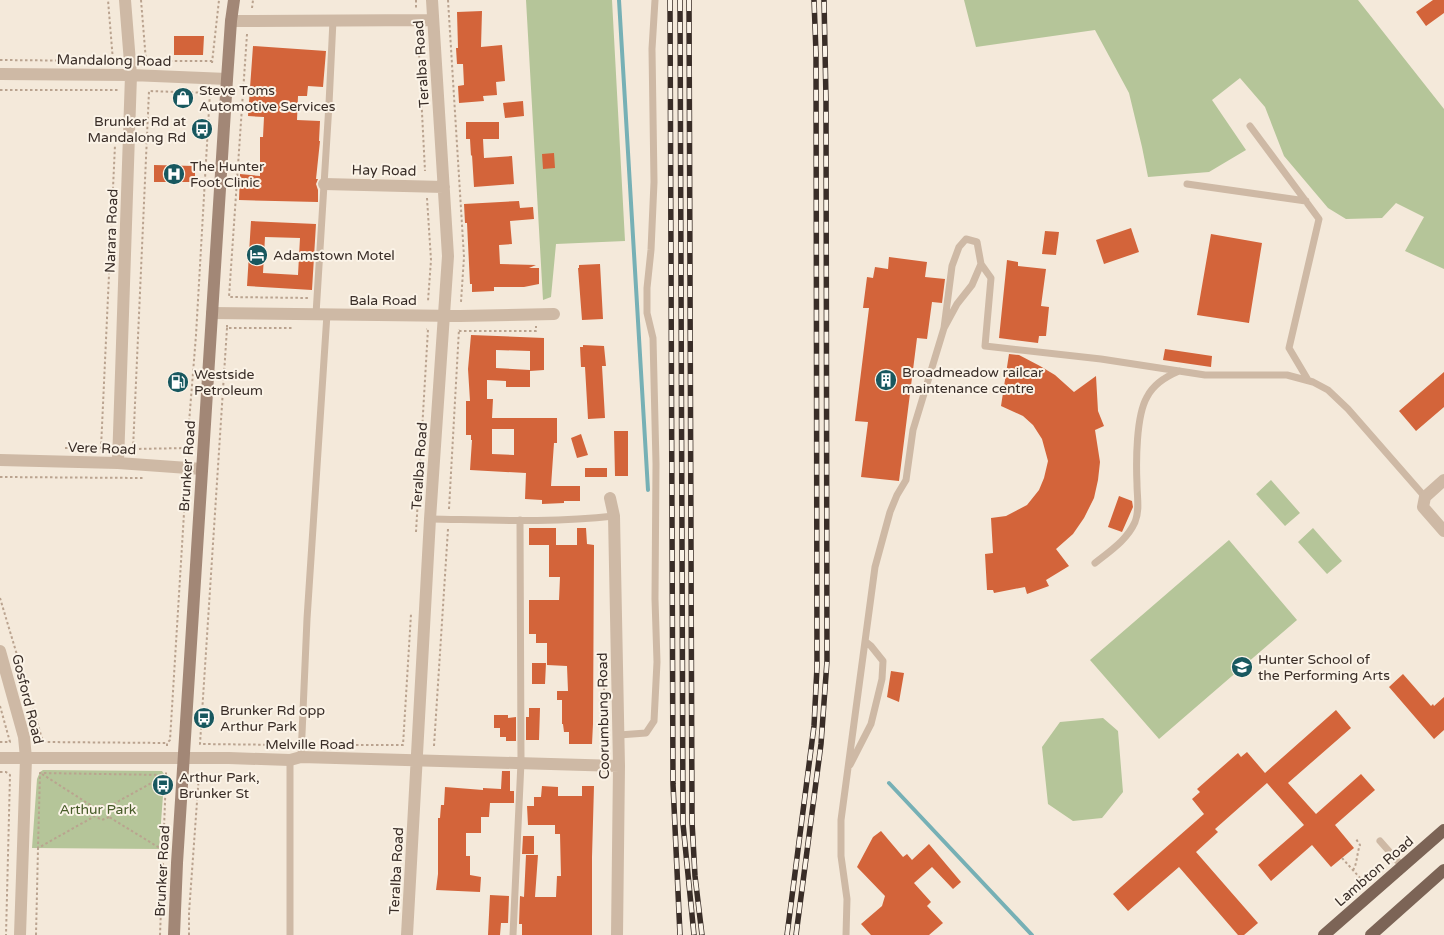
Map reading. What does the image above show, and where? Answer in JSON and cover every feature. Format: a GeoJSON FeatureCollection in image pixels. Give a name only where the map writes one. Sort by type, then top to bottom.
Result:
{"type":"FeatureCollection","features":[{"type":"Feature","properties":{"kind":"main road","name":"Brunker Road"},"geometry":{"type":"LineString","coordinates":[[174,935],[174,905],[183,758],[227,78],[234,0]]}},
{"type":"Feature","properties":{"kind":"main road","name":"Lambton Road"},"geometry":{"type":"LineString","coordinates":[[1324,935],[1444,830]]}},
{"type":"Feature","properties":{"kind":"main road"},"geometry":{"type":"LineString","coordinates":[[1371,935],[1444,870]]}},
{"type":"Feature","properties":{"kind":"street","name":"Narara Road"},"geometry":{"type":"LineString","coordinates":[[118,463],[131,75],[124,0]]}},
{"type":"Feature","properties":{"kind":"street","name":"Teralba Road"},"geometry":{"type":"LineString","coordinates":[[407,935],[430,518],[448,256],[432,0]]}},
{"type":"Feature","properties":{"kind":"street"},"geometry":{"type":"LineString","coordinates":[[231,21],[433,20]]}},
{"type":"Feature","properties":{"kind":"street","name":"Mandalong Road"},"geometry":{"type":"LineString","coordinates":[[0,74],[227,78]]}},
{"type":"Feature","properties":{"kind":"street","name":"Hay Road"},"geometry":{"type":"LineString","coordinates":[[324,184],[444,187]]}},
{"type":"Feature","properties":{"kind":"street","name":"Bala Road"},"geometry":{"type":"LineString","coordinates":[[212,313],[554,314]]}},
{"type":"Feature","properties":{"kind":"street","name":"Vere Road"},"geometry":{"type":"LineString","coordinates":[[0,460],[118,463],[202,469]]}},
{"type":"Feature","properties":{"kind":"street"},"geometry":{"type":"LineString","coordinates":[[1444,480],[1425,497],[1423,507],[1444,531]]}},
{"type":"Feature","properties":{"kind":"street","name":"Coorumbung Road"},"geometry":{"type":"LineString","coordinates":[[610,498],[614,516],[619,735],[617,935]]}},
{"type":"Feature","properties":{"kind":"street","name":"Gosford Road"},"geometry":{"type":"LineString","coordinates":[[0,651],[24,737],[26,758],[20,935]]}},
{"type":"Feature","properties":{"kind":"street","name":"Melville Road"},"geometry":{"type":"LineString","coordinates":[[0,758],[296,758],[521,762],[619,766]]}},
{"type":"Feature","properties":{"kind":"lane"},"geometry":{"type":"LineString","coordinates":[[619,735],[646,733],[654,721],[657,662],[653,338],[647,313],[654,182],[652,49],[655,0]]}},
{"type":"Feature","properties":{"kind":"lane"},"geometry":{"type":"LineString","coordinates":[[290,935],[296,758],[308,619],[321,314],[317,298],[333,20]]}},
{"type":"Feature","properties":{"kind":"lane"},"geometry":{"type":"LineString","coordinates":[[1250,126],[1319,219],[1289,348],[1308,380]]}},
{"type":"Feature","properties":{"kind":"lane"},"geometry":{"type":"LineString","coordinates":[[1187,184],[1306,201]]}},
{"type":"Feature","properties":{"kind":"lane"},"geometry":{"type":"LineString","coordinates":[[846,935],[847,899],[841,856],[841,820],[875,567],[896,495],[906,480],[913,430],[944,328],[952,266],[959,247],[966,239],[977,242],[982,264],[991,278],[985,346],[1206,375],[1287,375],[1308,380],[1328,390],[1348,409],[1425,497]]}},
{"type":"Feature","properties":{"kind":"lane"},"geometry":{"type":"LineString","coordinates":[[944,328],[957,304],[972,285],[982,264]]}},
{"type":"Feature","properties":{"kind":"lane"},"geometry":{"type":"LineString","coordinates":[[1095,562],[1121,542],[1135,522],[1138,507],[1136,461],[1143,409],[1147,396],[1165,377],[1179,371]]}},
{"type":"Feature","properties":{"kind":"lane"},"geometry":{"type":"LineString","coordinates":[[430,518],[520,520],[587,519],[614,516]]}},
{"type":"Feature","properties":{"kind":"lane"},"geometry":{"type":"LineString","coordinates":[[513,935],[521,762],[520,520]]}},
{"type":"Feature","properties":{"kind":"lane"},"geometry":{"type":"LineString","coordinates":[[848,770],[871,724],[882,680],[883,661],[866,642]]}},
{"type":"Feature","properties":{"kind":"lane"},"geometry":{"type":"LineString","coordinates":[[1380,841],[1402,866]]}},
{"type":"Feature","properties":{"kind":"path"},"geometry":{"type":"LineString","coordinates":[[0,60],[113,61],[108,0]]}},
{"type":"Feature","properties":{"kind":"path"},"geometry":{"type":"LineString","coordinates":[[141,0],[146,61],[212,62],[219,0]]}},
{"type":"Feature","properties":{"kind":"path"},"geometry":{"type":"LineString","coordinates":[[252,8],[253,0]]}},
{"type":"Feature","properties":{"kind":"path"},"geometry":{"type":"LineString","coordinates":[[416,0],[416,10]]}},
{"type":"Feature","properties":{"kind":"path"},"geometry":{"type":"LineString","coordinates":[[448,0],[464,257],[461,302]]}},
{"type":"Feature","properties":{"kind":"path"},"geometry":{"type":"LineString","coordinates":[[247,34],[229,299],[317,298]]}},
{"type":"Feature","properties":{"kind":"path"},"geometry":{"type":"LineString","coordinates":[[418,35],[425,171]]}},
{"type":"Feature","properties":{"kind":"path"},"geometry":{"type":"LineString","coordinates":[[209,88],[210,93],[196,335],[187,448],[131,449],[149,91],[210,93]]}},
{"type":"Feature","properties":{"kind":"path"},"geometry":{"type":"LineString","coordinates":[[0,90],[118,90]]}},
{"type":"Feature","properties":{"kind":"path"},"geometry":{"type":"LineString","coordinates":[[60,448],[101,448],[115,145]]}},
{"type":"Feature","properties":{"kind":"path"},"geometry":{"type":"LineString","coordinates":[[427,196],[431,260],[428,301]]}},
{"type":"Feature","properties":{"kind":"path"},"geometry":{"type":"LineString","coordinates":[[459,331],[536,331],[536,314]]}},
{"type":"Feature","properties":{"kind":"path"},"geometry":{"type":"LineString","coordinates":[[434,746],[460,326]]}},
{"type":"Feature","properties":{"kind":"path"},"geometry":{"type":"LineString","coordinates":[[0,477],[147,478]]}},
{"type":"Feature","properties":{"kind":"path"},"geometry":{"type":"LineString","coordinates":[[0,598],[43,742],[167,743],[170,740],[186,479]]}},
{"type":"Feature","properties":{"kind":"path"},"geometry":{"type":"LineString","coordinates":[[0,706],[10,742],[0,742]]}},
{"type":"Feature","properties":{"kind":"path"},"geometry":{"type":"LineString","coordinates":[[160,935],[166,771]]}},
{"type":"Feature","properties":{"kind":"path"},"geometry":{"type":"LineString","coordinates":[[0,772],[6,772],[10,775],[6,935]]}},
{"type":"Feature","properties":{"kind":"path"},"geometry":{"type":"LineString","coordinates":[[189,935],[188,913],[198,772]]}},
{"type":"Feature","properties":{"kind":"path"},"geometry":{"type":"LineString","coordinates":[[40,773],[166,774]]}},
{"type":"Feature","properties":{"kind":"path"},"geometry":{"type":"LineString","coordinates":[[40,773],[95,808]]}},
{"type":"Feature","properties":{"kind":"path"},"geometry":{"type":"LineString","coordinates":[[36,935],[40,773]]}},
{"type":"Feature","properties":{"kind":"path"},"geometry":{"type":"LineString","coordinates":[[108,807],[166,774]]}},
{"type":"Feature","properties":{"kind":"path"},"geometry":{"type":"LineString","coordinates":[[95,808],[101,804],[108,807],[109,816]]}},
{"type":"Feature","properties":{"kind":"path"},"geometry":{"type":"LineString","coordinates":[[95,808],[95,816]]}},
{"type":"Feature","properties":{"kind":"path"},"geometry":{"type":"LineString","coordinates":[[38,848],[95,816]]}},
{"type":"Feature","properties":{"kind":"path"},"geometry":{"type":"LineString","coordinates":[[95,816],[102,820],[109,816]]}},
{"type":"Feature","properties":{"kind":"path"},"geometry":{"type":"LineString","coordinates":[[109,816],[163,850]]}},
{"type":"Feature","properties":{"kind":"path"},"geometry":{"type":"LineString","coordinates":[[1353,870],[1356,866],[1356,856],[1360,845],[1356,840]]}},
{"type":"Feature","properties":{"kind":"path"},"geometry":{"type":"LineString","coordinates":[[1342,858],[1361,879]]}},
{"type":"Feature","properties":{"kind":"green space"},"geometry":{"type":"Polygon","coordinates":[[[526,0],[612,0],[625,241],[556,244],[551,297],[543,300],[526,0]]]}},
{"type":"Feature","properties":{"kind":"green space"},"geometry":{"type":"Polygon","coordinates":[[[964,0],[1358,0],[1444,109],[1444,269],[1405,251],[1424,217],[1396,203],[1382,218],[1346,219],[1328,208],[1284,156],[1265,107],[1240,78],[1212,100],[1246,150],[1209,172],[1148,177],[1129,93],[1095,30],[976,47],[964,0]]]}},
{"type":"Feature","properties":{"kind":"green space"},"geometry":{"type":"Polygon","coordinates":[[[1271,480],[1300,513],[1285,526],[1256,494],[1271,480]]]}},
{"type":"Feature","properties":{"kind":"green space"},"geometry":{"type":"Polygon","coordinates":[[[1313,528],[1342,561],[1327,574],[1298,542],[1313,528]]]}},
{"type":"Feature","properties":{"kind":"green space"},"geometry":{"type":"Polygon","coordinates":[[[1229,540],[1297,620],[1159,739],[1090,660],[1229,540]]]}},
{"type":"Feature","properties":{"kind":"green space"},"geometry":{"type":"Polygon","coordinates":[[[1103,718],[1118,731],[1123,792],[1102,818],[1073,821],[1048,804],[1042,747],[1060,722],[1103,718]]]}},
{"type":"Feature","properties":{"kind":"green space","name":"Arthur Park"},"geometry":{"type":"Polygon","coordinates":[[[43,770],[162,771],[164,782],[159,849],[32,848],[37,779],[43,770]]]}},
{"type":"Feature","properties":{"kind":"building"},"geometry":{"type":"Polygon","coordinates":[[[1433,0],[1444,0],[1444,13],[1426,26],[1416,12],[1433,0]]]}},
{"type":"Feature","properties":{"kind":"building"},"geometry":{"type":"Polygon","coordinates":[[[482,11],[481,47],[502,45],[505,81],[496,82],[497,95],[483,96],[484,101],[459,103],[458,86],[464,85],[463,64],[457,64],[457,12],[482,11]]]}},
{"type":"Feature","properties":{"kind":"building"},"geometry":{"type":"Polygon","coordinates":[[[174,36],[204,36],[203,55],[174,55],[174,36]]]}},
{"type":"Feature","properties":{"kind":"building"},"geometry":{"type":"Polygon","coordinates":[[[253,46],[326,51],[323,87],[308,86],[307,96],[298,96],[297,120],[320,121],[316,179],[318,179],[316,184],[318,202],[239,200],[240,174],[260,176],[260,137],[263,137],[264,117],[248,116],[253,46]]]}},
{"type":"Feature","properties":{"kind":"building"},"geometry":{"type":"Polygon","coordinates":[[[523,101],[524,116],[505,118],[503,103],[523,101]]]}},
{"type":"Feature","properties":{"kind":"building"},"geometry":{"type":"Polygon","coordinates":[[[466,122],[499,122],[499,139],[483,139],[484,158],[512,156],[514,184],[474,187],[470,139],[466,139],[466,122]]]}},
{"type":"Feature","properties":{"kind":"building"},"geometry":{"type":"Polygon","coordinates":[[[554,153],[555,168],[543,169],[542,154],[554,153]]]}},
{"type":"Feature","properties":{"kind":"building","name":"The Hunter Foot Clinic"},"geometry":{"type":"Polygon","coordinates":[[[154,165],[195,166],[195,182],[154,182],[154,165]]]}},
{"type":"Feature","properties":{"kind":"building"},"geometry":{"type":"Polygon","coordinates":[[[519,201],[520,208],[533,207],[534,219],[510,221],[512,244],[499,245],[500,264],[536,265],[529,268],[539,268],[539,284],[524,287],[494,287],[494,291],[472,292],[464,204],[519,201]]]}},
{"type":"Feature","properties":{"kind":"building","name":"Adamstown Motel"},"geometry":{"type":"Polygon","coordinates":[[[251,221],[316,224],[312,290],[247,286],[251,221]],[[265,237],[263,273],[298,275],[300,238],[265,237]]]}},
{"type":"Feature","properties":{"kind":"building"},"geometry":{"type":"Polygon","coordinates":[[[1131,228],[1139,252],[1104,264],[1096,240],[1131,228]]]}},
{"type":"Feature","properties":{"kind":"building"},"geometry":{"type":"Polygon","coordinates":[[[1045,231],[1059,232],[1056,255],[1042,254],[1045,231]]]}},
{"type":"Feature","properties":{"kind":"building"},"geometry":{"type":"Polygon","coordinates":[[[1211,234],[1262,243],[1249,323],[1197,315],[1211,234]]]}},
{"type":"Feature","properties":{"kind":"building","name":"Broadmeadow railcar maintenance centre"},"geometry":{"type":"Polygon","coordinates":[[[889,257],[927,262],[925,277],[945,279],[942,303],[932,302],[927,339],[917,338],[899,481],[861,477],[868,422],[855,421],[869,308],[863,308],[867,277],[873,278],[875,267],[888,269],[889,257]]]}},
{"type":"Feature","properties":{"kind":"building"},"geometry":{"type":"Polygon","coordinates":[[[1007,260],[1018,262],[1018,266],[1046,269],[1041,306],[1049,307],[1046,336],[1039,336],[1038,343],[999,338],[1007,260]]]}},
{"type":"Feature","properties":{"kind":"building"},"geometry":{"type":"Polygon","coordinates":[[[600,264],[603,319],[582,320],[578,268],[579,265],[600,264]]]}},
{"type":"Feature","properties":{"kind":"building"},"geometry":{"type":"Polygon","coordinates":[[[471,335],[544,338],[544,370],[530,371],[530,387],[506,387],[506,381],[487,380],[487,399],[493,399],[492,418],[557,418],[557,443],[554,443],[551,486],[580,486],[580,501],[542,504],[542,500],[525,499],[526,473],[470,470],[472,440],[471,435],[466,435],[466,401],[470,401],[468,369],[471,335]],[[496,350],[496,368],[530,370],[530,351],[496,350]],[[492,429],[492,454],[514,455],[514,429],[492,429]]]}},
{"type":"Feature","properties":{"kind":"building"},"geometry":{"type":"Polygon","coordinates":[[[583,345],[604,346],[606,366],[602,366],[605,418],[588,419],[585,367],[581,367],[580,347],[583,347],[583,345]]]}},
{"type":"Feature","properties":{"kind":"building"},"geometry":{"type":"Polygon","coordinates":[[[1165,349],[1212,356],[1211,367],[1163,360],[1165,349]]]}},
{"type":"Feature","properties":{"kind":"building"},"geometry":{"type":"Polygon","coordinates":[[[1009,354],[1019,355],[1040,366],[1055,375],[1074,392],[1096,376],[1098,411],[1104,426],[1095,430],[1100,462],[1094,498],[1073,534],[1056,549],[1069,566],[1046,580],[1049,586],[1027,594],[1025,587],[994,593],[993,590],[987,590],[985,554],[993,553],[991,518],[1006,516],[1027,505],[1039,490],[1048,461],[1042,439],[1033,425],[1023,416],[1001,406],[1009,354]]]}},
{"type":"Feature","properties":{"kind":"building"},"geometry":{"type":"Polygon","coordinates":[[[1444,372],[1444,407],[1416,431],[1399,411],[1444,372]]]}},
{"type":"Feature","properties":{"kind":"building"},"geometry":{"type":"Polygon","coordinates":[[[614,431],[628,431],[628,476],[615,476],[614,431]]]}},
{"type":"Feature","properties":{"kind":"building"},"geometry":{"type":"Polygon","coordinates":[[[581,434],[588,455],[577,458],[571,438],[581,434]]]}},
{"type":"Feature","properties":{"kind":"building"},"geometry":{"type":"Polygon","coordinates":[[[585,468],[607,468],[607,477],[585,477],[585,468]]]}},
{"type":"Feature","properties":{"kind":"building"},"geometry":{"type":"Polygon","coordinates":[[[1119,496],[1132,501],[1133,507],[1122,532],[1108,527],[1119,496]]]}},
{"type":"Feature","properties":{"kind":"building"},"geometry":{"type":"Polygon","coordinates":[[[529,528],[556,528],[556,545],[529,545],[529,528]]]}},
{"type":"Feature","properties":{"kind":"building"},"geometry":{"type":"Polygon","coordinates":[[[577,528],[586,528],[587,544],[594,545],[592,744],[569,744],[569,732],[564,732],[562,724],[562,700],[557,700],[557,691],[568,691],[567,666],[547,665],[547,643],[536,643],[536,634],[529,634],[529,600],[559,600],[560,577],[549,577],[549,545],[577,545],[577,528]]]}},
{"type":"Feature","properties":{"kind":"building"},"geometry":{"type":"Polygon","coordinates":[[[532,663],[546,663],[545,684],[532,684],[532,663]]]}},
{"type":"Feature","properties":{"kind":"building"},"geometry":{"type":"Polygon","coordinates":[[[891,671],[904,673],[899,702],[887,697],[891,671]]]}},
{"type":"Feature","properties":{"kind":"building"},"geometry":{"type":"Polygon","coordinates":[[[1403,674],[1431,706],[1433,704],[1434,706],[1444,697],[1444,730],[1434,739],[1389,687],[1403,674]]]}},
{"type":"Feature","properties":{"kind":"building"},"geometry":{"type":"Polygon","coordinates":[[[529,708],[540,708],[539,740],[526,740],[526,717],[529,717],[529,708]]]}},
{"type":"Feature","properties":{"kind":"building"},"geometry":{"type":"Polygon","coordinates":[[[1336,710],[1351,728],[1288,783],[1316,814],[1361,774],[1375,790],[1335,825],[1354,848],[1331,867],[1312,845],[1271,881],[1258,865],[1304,825],[1267,783],[1215,829],[1218,832],[1196,852],[1258,923],[1244,935],[1238,935],[1179,867],[1128,911],[1113,894],[1204,814],[1192,799],[1200,792],[1197,789],[1238,753],[1241,757],[1247,752],[1265,773],[1336,710]]]}},
{"type":"Feature","properties":{"kind":"building"},"geometry":{"type":"Polygon","coordinates":[[[494,715],[508,715],[508,718],[516,717],[516,741],[506,741],[506,737],[500,737],[500,728],[494,728],[494,715]]]}},
{"type":"Feature","properties":{"kind":"building"},"geometry":{"type":"Polygon","coordinates":[[[502,771],[510,771],[510,791],[514,791],[514,803],[490,803],[489,817],[481,817],[481,833],[466,833],[466,856],[470,856],[470,875],[481,877],[480,892],[436,890],[438,874],[438,818],[440,818],[441,805],[444,805],[445,787],[483,790],[483,788],[501,789],[502,771]]]}},
{"type":"Feature","properties":{"kind":"building"},"geometry":{"type":"Polygon","coordinates":[[[542,786],[558,787],[558,796],[582,796],[582,786],[594,786],[592,935],[522,935],[522,924],[519,924],[520,896],[524,897],[526,855],[538,855],[535,897],[556,897],[557,876],[561,876],[560,834],[555,834],[555,825],[528,825],[527,806],[534,806],[534,797],[541,797],[542,786]]]}},
{"type":"Feature","properties":{"kind":"building"},"geometry":{"type":"Polygon","coordinates":[[[881,831],[903,857],[907,854],[912,860],[929,844],[961,882],[953,889],[932,867],[914,883],[931,902],[927,906],[943,923],[929,935],[871,935],[861,924],[882,906],[885,896],[857,867],[873,837],[881,831]]]}},
{"type":"Feature","properties":{"kind":"building"},"geometry":{"type":"Polygon","coordinates":[[[523,836],[534,836],[534,854],[522,854],[523,836]]]}},
{"type":"Feature","properties":{"kind":"building"},"geometry":{"type":"Polygon","coordinates":[[[490,895],[509,896],[508,923],[501,923],[500,935],[488,935],[490,895]]]}},
{"type":"Feature","properties":{"kind":"waterway"},"geometry":{"type":"LineString","coordinates":[[619,0],[648,490]]}},
{"type":"Feature","properties":{"kind":"waterway"},"geometry":{"type":"LineString","coordinates":[[889,783],[1032,935]]}},
{"type":"Feature","properties":{"kind":"railway"},"geometry":{"type":"LineString","coordinates":[[670,0],[673,784],[680,935]]}},
{"type":"Feature","properties":{"kind":"railway"},"geometry":{"type":"LineString","coordinates":[[680,0],[683,824],[694,935]]}},
{"type":"Feature","properties":{"kind":"railway"},"geometry":{"type":"LineString","coordinates":[[689,0],[692,822],[695,876],[702,935]]}},
{"type":"Feature","properties":{"kind":"railway"},"geometry":{"type":"LineString","coordinates":[[787,935],[814,726],[817,667],[816,53],[814,0]]}},
{"type":"Feature","properties":{"kind":"railway"},"geometry":{"type":"LineString","coordinates":[[796,935],[821,744],[827,661],[826,100],[824,0]]}},
{"type":"Feature","properties":{"kind":"place","name":"Steve Toms Automotive Services"},"geometry":{"type":"Point","coordinates":[183,98]}},
{"type":"Feature","properties":{"kind":"place","name":"Brunker Rd at Mandalong Rd"},"geometry":{"type":"Point","coordinates":[202,129]}},
{"type":"Feature","properties":{"kind":"place","name":"The Hunter Foot Clinic"},"geometry":{"type":"Point","coordinates":[174,174]}},
{"type":"Feature","properties":{"kind":"place","name":"Adamstown Motel"},"geometry":{"type":"Point","coordinates":[257,255]}},
{"type":"Feature","properties":{"kind":"place","name":"Broadmeadow railcar maintenance centre"},"geometry":{"type":"Point","coordinates":[886,380]}},
{"type":"Feature","properties":{"kind":"place","name":"Westside Petroleum"},"geometry":{"type":"Point","coordinates":[178,382]}},
{"type":"Feature","properties":{"kind":"place","name":"Hunter School of the Performing Arts"},"geometry":{"type":"Point","coordinates":[1242,667]}},
{"type":"Feature","properties":{"kind":"place","name":"Brunker Rd opp Arthur Park"},"geometry":{"type":"Point","coordinates":[204,718]}},
{"type":"Feature","properties":{"kind":"place","name":"Arthur Park, Brunker St"},"geometry":{"type":"Point","coordinates":[163,785]}}]}
